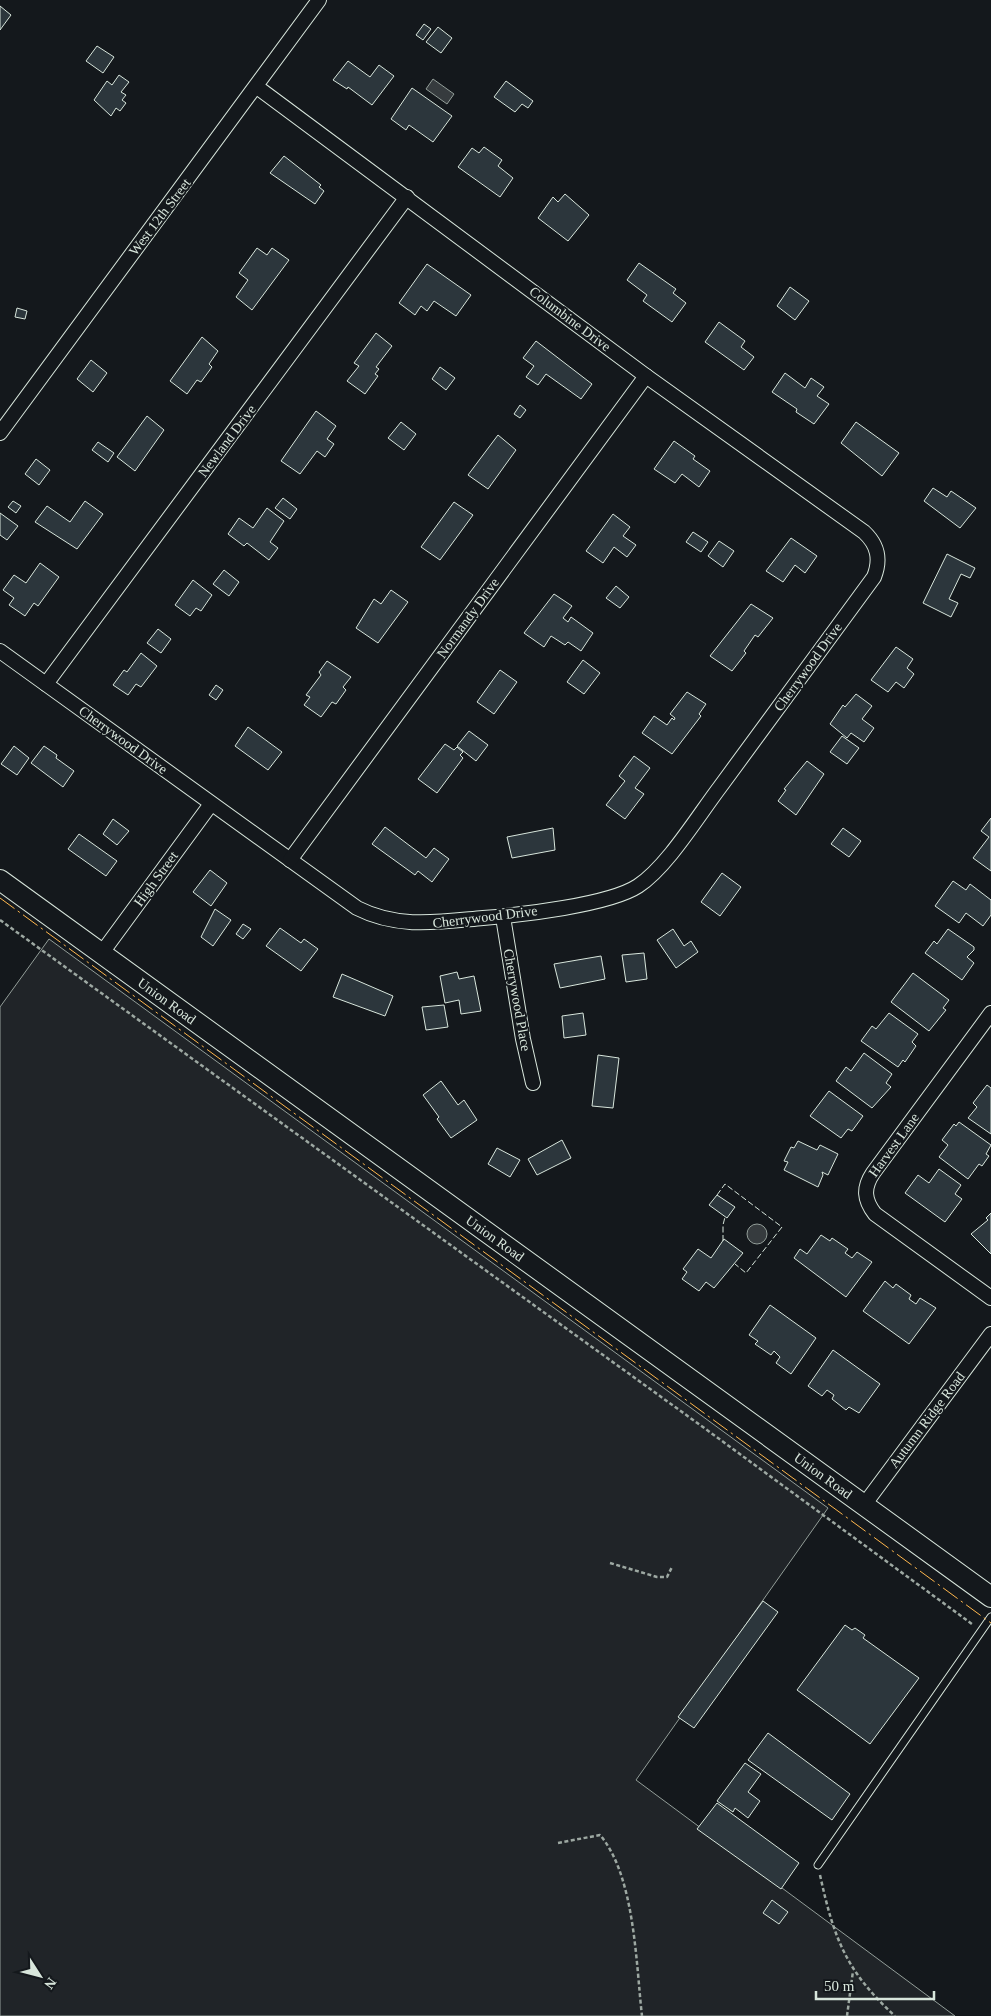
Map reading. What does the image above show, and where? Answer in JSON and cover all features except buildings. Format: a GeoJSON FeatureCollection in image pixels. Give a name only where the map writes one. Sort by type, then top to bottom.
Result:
{"type":"FeatureCollection","features":[{"type":"Feature","properties":{"kind":"main road","name":"Union Road"},"geometry":{"type":"LineString","coordinates":[[0,880],[991,1597]]}},
{"type":"Feature","properties":{"kind":"street","name":"West 12th Street"},"geometry":{"type":"LineString","coordinates":[[0,432],[320,0]]}},
{"type":"Feature","properties":{"kind":"street","name":"Columbine Drive"},"geometry":{"type":"LineString","coordinates":[[257,87],[646,376],[864,532],[871,539],[877,553]]}},
{"type":"Feature","properties":{"kind":"street","name":"Newland Drive"},"geometry":{"type":"LineString","coordinates":[[46,684],[407,197]]}},
{"type":"Feature","properties":{"kind":"street","name":"Normandy Drive"},"geometry":{"type":"LineString","coordinates":[[290,860],[646,376]]}},
{"type":"Feature","properties":{"kind":"street","name":"Cherrywood Drive"},"geometry":{"type":"LineString","coordinates":[[0,651],[357,908],[375,917],[399,922],[426,924],[503,917],[603,900],[623,894],[639,886],[652,874],[701,813],[874,577],[878,567],[877,553]]}},
{"type":"Feature","properties":{"kind":"street","name":"High Street"},"geometry":{"type":"LineString","coordinates":[[101,954],[211,804]]}},
{"type":"Feature","properties":{"kind":"street","name":"Cherrywood Place"},"geometry":{"type":"LineString","coordinates":[[503,917],[523,1039],[533,1083]]}},
{"type":"Feature","properties":{"kind":"street","name":"Harvest Lane"},"geometry":{"type":"LineString","coordinates":[[991,1013],[873,1173],[865,1191],[866,1200],[875,1214],[991,1298]]}},
{"type":"Feature","properties":{"kind":"street","name":"Autumn Ridge Road"},"geometry":{"type":"LineString","coordinates":[[864,1505],[991,1334]]}},
{"type":"Feature","properties":{"kind":"lane"},"geometry":{"type":"LineString","coordinates":[[818,1865],[991,1617]]}},
{"type":"Feature","properties":{"kind":"path"},"geometry":{"type":"LineString","coordinates":[[0,920],[699,1424],[981,1631]]}},
{"type":"Feature","properties":{"kind":"path"},"geometry":{"type":"LineString","coordinates":[[610,1563],[657,1577],[667,1577],[672,1567]]}},
{"type":"Feature","properties":{"kind":"path"},"geometry":{"type":"LineString","coordinates":[[558,1844],[600,1835],[607,1843],[629,1899],[642,2016]]}},
{"type":"Feature","properties":{"kind":"path"},"geometry":{"type":"LineString","coordinates":[[818,1865],[827,1907],[841,1949],[853,1971],[895,2016]]}},
{"type":"Feature","properties":{"kind":"path"},"geometry":{"type":"LineString","coordinates":[[847,2016],[853,1971]]}},
{"type":"Feature","properties":{"kind":"shaded area"},"geometry":{"type":"Polygon","coordinates":[[[433,79],[454,94],[447,104],[426,89],[433,79]]]}},
{"type":"Feature","properties":{"kind":"shaded area"},"geometry":{"type":"Polygon","coordinates":[[[49,939],[828,1508],[636,1780],[955,2016],[0,2016],[0,1007],[49,939]]]}},
{"type":"Feature","properties":{"kind":"shaded area"},"geometry":{"type":"Polygon","coordinates":[[[757,1224],[764,1227],[767,1234],[764,1241],[757,1244],[750,1241],[747,1234],[750,1227],[757,1224]]]}},
{"type":"Feature","properties":{"kind":"fence"},"geometry":{"type":"LineString","coordinates":[[717,1195],[725,1184],[782,1227],[746,1273],[735,1264]]}},
{"type":"Feature","properties":{"kind":"fence"},"geometry":{"type":"LineString","coordinates":[[723,1241],[725,1217]]}},
{"type":"Feature","properties":{"kind":"power"},"geometry":{"type":"LineString","coordinates":[[0,898],[991,1623]]}}]}
